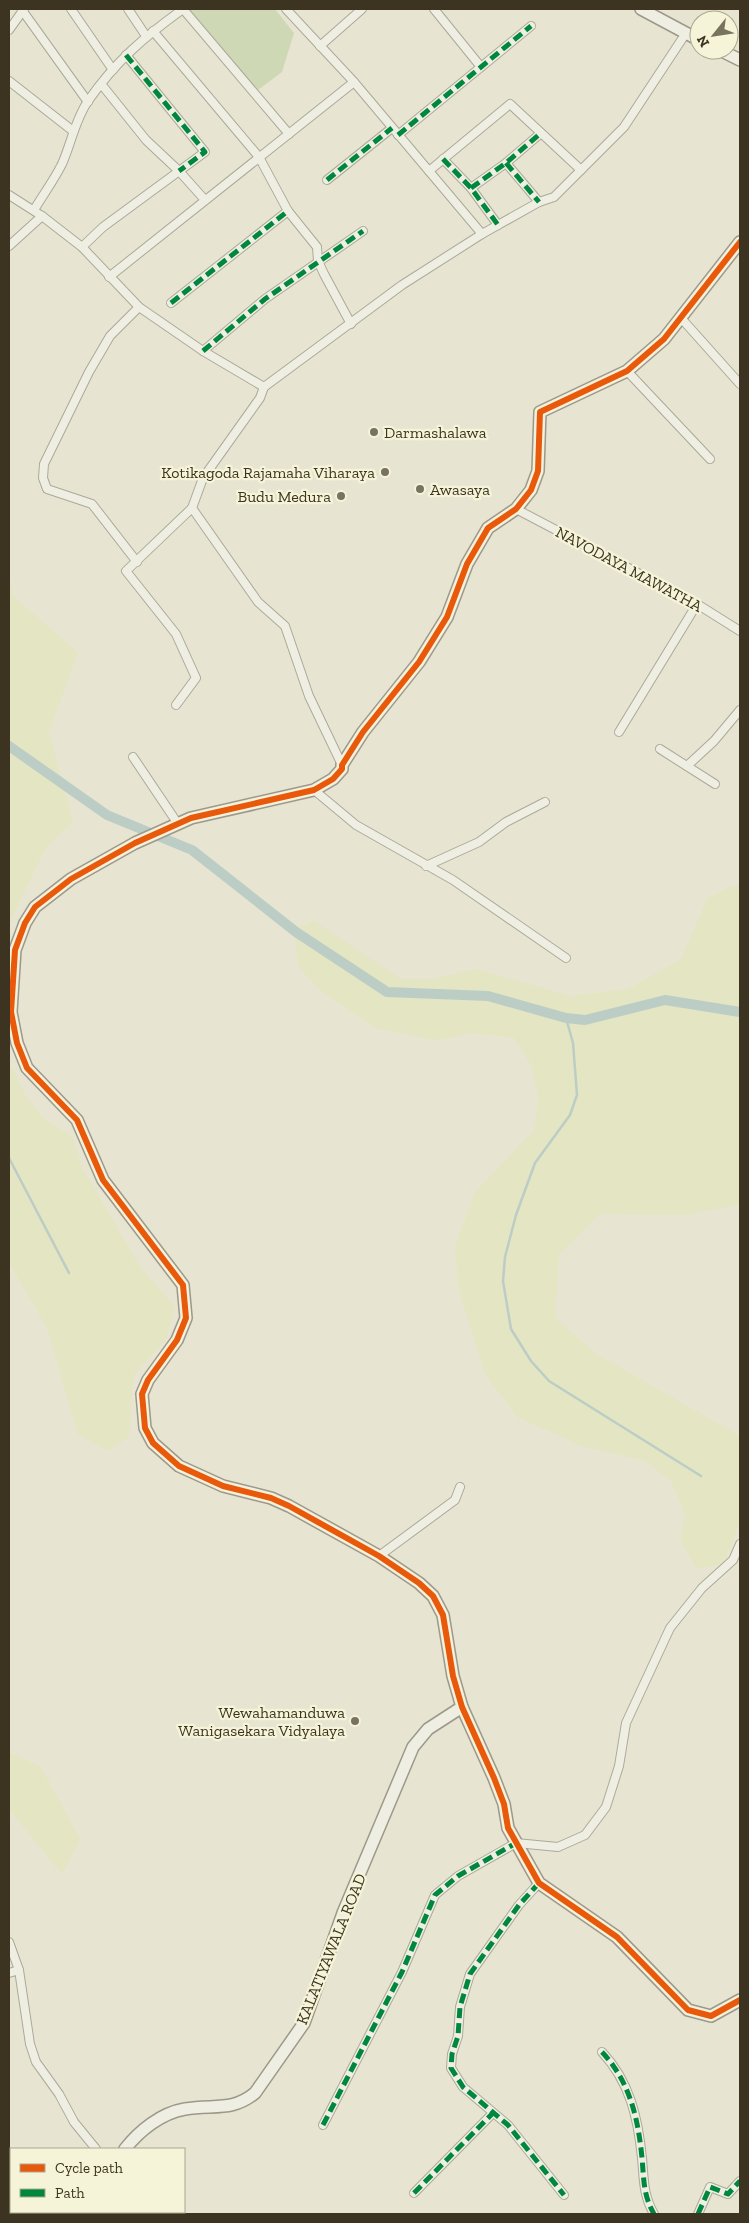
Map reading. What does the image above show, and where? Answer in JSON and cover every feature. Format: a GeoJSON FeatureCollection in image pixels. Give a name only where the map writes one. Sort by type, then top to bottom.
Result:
{"type":"FeatureCollection","features":[{"type":"Feature","properties":{"kind":"street"},"geometry":{"type":"LineString","coordinates":[[71,9],[113,70]]}},
{"type":"Feature","properties":{"kind":"street"},"geometry":{"type":"LineString","coordinates":[[128,9],[146,36]]}},
{"type":"Feature","properties":{"kind":"street"},"geometry":{"type":"LineString","coordinates":[[34,210],[61,165],[73,131],[88,102],[126,55],[146,36],[183,9],[289,134]]}},
{"type":"Feature","properties":{"kind":"street"},"geometry":{"type":"LineString","coordinates":[[286,9],[354,82],[482,234]]}},
{"type":"Feature","properties":{"kind":"street"},"geometry":{"type":"LineString","coordinates":[[320,46],[362,9]]}},
{"type":"Feature","properties":{"kind":"street"},"geometry":{"type":"LineString","coordinates":[[434,9],[481,67]]}},
{"type":"Feature","properties":{"kind":"street"},"geometry":{"type":"LineString","coordinates":[[641,9],[689,35]]}},
{"type":"Feature","properties":{"kind":"street"},"geometry":{"type":"LineString","coordinates":[[9,30],[23,10],[88,102]]}},
{"type":"Feature","properties":{"kind":"street"},"geometry":{"type":"LineString","coordinates":[[398,135],[531,26]]}},
{"type":"Feature","properties":{"kind":"street"},"geometry":{"type":"LineString","coordinates":[[153,31],[259,157],[288,211],[317,247],[318,260],[351,324]]}},
{"type":"Feature","properties":{"kind":"street"},"geometry":{"type":"LineString","coordinates":[[176,706],[196,678],[176,634],[126,571],[192,508],[203,478],[260,398],[264,387],[351,324],[402,284],[498,224],[539,202],[554,197],[624,127],[686,33]]}},
{"type":"Feature","properties":{"kind":"street"},"geometry":{"type":"LineString","coordinates":[[82,247],[103,227],[205,152],[126,55]]}},
{"type":"Feature","properties":{"kind":"street"},"geometry":{"type":"LineString","coordinates":[[9,81],[73,131]]}},
{"type":"Feature","properties":{"kind":"street"},"geometry":{"type":"LineString","coordinates":[[109,277],[354,82]]}},
{"type":"Feature","properties":{"kind":"street"},"geometry":{"type":"LineString","coordinates":[[102,85],[146,140],[179,171],[204,200]]}},
{"type":"Feature","properties":{"kind":"street"},"geometry":{"type":"LineString","coordinates":[[429,171],[510,104],[581,170]]}},
{"type":"Feature","properties":{"kind":"street"},"geometry":{"type":"LineString","coordinates":[[327,180],[392,128]]}},
{"type":"Feature","properties":{"kind":"street"},"geometry":{"type":"LineString","coordinates":[[471,188],[506,163],[541,133]]}},
{"type":"Feature","properties":{"kind":"street"},"geometry":{"type":"LineString","coordinates":[[443,159],[471,188],[498,224]]}},
{"type":"Feature","properties":{"kind":"street"},"geometry":{"type":"LineString","coordinates":[[506,163],[539,202]]}},
{"type":"Feature","properties":{"kind":"street"},"geometry":{"type":"LineString","coordinates":[[9,195],[34,210],[82,247],[139,307],[203,351],[264,387]]}},
{"type":"Feature","properties":{"kind":"street"},"geometry":{"type":"LineString","coordinates":[[171,303],[288,211]]}},
{"type":"Feature","properties":{"kind":"street"},"geometry":{"type":"LineString","coordinates":[[9,246],[42,216]]}},
{"type":"Feature","properties":{"kind":"street"},"geometry":{"type":"LineString","coordinates":[[203,351],[265,299],[318,260],[363,231]]}},
{"type":"Feature","properties":{"kind":"street"},"geometry":{"type":"LineString","coordinates":[[740,242],[664,339],[627,371],[540,412],[538,471],[531,490],[516,509],[488,528],[467,564],[447,617],[419,662],[363,732],[342,765],[342,769],[332,779],[314,790],[191,818],[135,843],[71,879],[35,907],[25,923],[15,950],[11,974],[11,1012],[17,1043],[27,1068],[77,1120],[103,1180],[183,1285],[186,1318],[177,1340],[148,1380],[142,1394],[145,1428],[153,1443],[179,1466],[222,1486],[271,1498],[289,1506],[378,1556],[419,1582],[433,1596],[443,1615],[453,1676],[462,1707],[504,1804],[508,1828],[540,1883],[617,1937],[688,2010],[711,2016],[740,2000]]}},
{"type":"Feature","properties":{"kind":"street"},"geometry":{"type":"LineString","coordinates":[[137,562],[92,504],[47,489],[43,478],[44,464],[88,372],[110,336],[139,307]]}},
{"type":"Feature","properties":{"kind":"street"},"geometry":{"type":"LineString","coordinates":[[681,318],[740,384]]}},
{"type":"Feature","properties":{"kind":"street"},"geometry":{"type":"LineString","coordinates":[[627,371],[710,459]]}},
{"type":"Feature","properties":{"kind":"street"},"geometry":{"type":"LineString","coordinates":[[192,508],[258,602],[285,626],[309,696],[342,765]]}},
{"type":"Feature","properties":{"kind":"street","name":"NAVODAYA MAWATHA"},"geometry":{"type":"LineString","coordinates":[[516,509],[697,604],[740,631]]}},
{"type":"Feature","properties":{"kind":"street"},"geometry":{"type":"LineString","coordinates":[[619,732],[697,604]]}},
{"type":"Feature","properties":{"kind":"street"},"geometry":{"type":"LineString","coordinates":[[687,766],[714,741],[740,710]]}},
{"type":"Feature","properties":{"kind":"street"},"geometry":{"type":"LineString","coordinates":[[660,749],[715,784]]}},
{"type":"Feature","properties":{"kind":"street"},"geometry":{"type":"LineString","coordinates":[[133,757],[178,824]]}},
{"type":"Feature","properties":{"kind":"street"},"geometry":{"type":"LineString","coordinates":[[314,790],[356,825],[452,880],[566,958]]}},
{"type":"Feature","properties":{"kind":"street"},"geometry":{"type":"LineString","coordinates":[[426,866],[479,842],[506,822],[545,802]]}},
{"type":"Feature","properties":{"kind":"street"},"geometry":{"type":"LineString","coordinates":[[378,1556],[455,1500],[460,1487]]}},
{"type":"Feature","properties":{"kind":"street"},"geometry":{"type":"LineString","coordinates":[[323,2125],[402,1972],[435,1895],[458,1876],[516,1843],[558,1848],[584,1835],[606,1807],[619,1766],[626,1724],[670,1628],[702,1588],[733,1560],[740,1544]]}},
{"type":"Feature","properties":{"kind":"street","name":"KALATIYAWALA ROAD"},"geometry":{"type":"LineString","coordinates":[[126,2148],[149,2124],[172,2113],[186,2109],[231,2106],[245,2101],[256,2093],[304,2023],[343,1913],[413,1747],[428,1729],[462,1707]]}},
{"type":"Feature","properties":{"kind":"street"},"geometry":{"type":"LineString","coordinates":[[540,1883],[519,1905],[470,1974],[460,2007],[458,2036],[452,2054],[451,2068],[463,2087],[508,2125],[564,2195]]}},
{"type":"Feature","properties":{"kind":"street"},"geometry":{"type":"LineString","coordinates":[[9,1942],[19,1970],[30,2044],[36,2062],[59,2094],[74,2122],[95,2148]]}},
{"type":"Feature","properties":{"kind":"street"},"geometry":{"type":"LineString","coordinates":[[9,1972],[19,1970]]}},
{"type":"Feature","properties":{"kind":"street"},"geometry":{"type":"LineString","coordinates":[[602,2052],[615,2065],[635,2108],[642,2160],[642,2184],[648,2204],[654,2214]]}},
{"type":"Feature","properties":{"kind":"street"},"geometry":{"type":"LineString","coordinates":[[414,2194],[492,2112]]}},
{"type":"Feature","properties":{"kind":"street"},"geometry":{"type":"LineString","coordinates":[[698,2214],[710,2187],[728,2194],[740,2181]]}},
{"type":"Feature","properties":{"kind":"green space"},"geometry":{"type":"Polygon","coordinates":[[[188,9],[275,9],[294,33],[282,72],[258,90],[188,9]]]}},
{"type":"Feature","properties":{"kind":"green space"},"geometry":{"type":"Polygon","coordinates":[[[9,577],[13,596],[78,652],[49,732],[73,821],[45,849],[9,924],[9,577]]]}},
{"type":"Feature","properties":{"kind":"green space"},"geometry":{"type":"Polygon","coordinates":[[[740,885],[740,1204],[687,1215],[600,1214],[559,1255],[555,1317],[595,1353],[740,1436],[740,1521],[724,1564],[696,1568],[680,1539],[685,1516],[671,1481],[645,1461],[582,1446],[517,1417],[485,1374],[458,1287],[455,1247],[475,1192],[535,1129],[538,1098],[531,1065],[514,1038],[474,1033],[436,1040],[375,1028],[317,988],[298,965],[294,929],[314,921],[401,979],[433,979],[476,969],[571,996],[628,989],[681,959],[707,899],[728,888],[740,885]]]}},
{"type":"Feature","properties":{"kind":"green space"},"geometry":{"type":"Polygon","coordinates":[[[9,1062],[26,1096],[46,1121],[72,1136],[83,1169],[140,1267],[175,1306],[166,1339],[133,1376],[129,1437],[107,1451],[78,1434],[46,1326],[9,1263],[9,1062]]]}},
{"type":"Feature","properties":{"kind":"green space"},"geometry":{"type":"Polygon","coordinates":[[[9,1752],[41,1767],[80,1839],[62,1875],[9,1809],[9,1752]]]}},
{"type":"Feature","properties":{"kind":"waterway"},"geometry":{"type":"LineString","coordinates":[[9,746],[107,815],[192,850],[296,932],[387,992],[488,996],[566,1018],[585,1020],[665,1000],[740,1012]]}},
{"type":"Feature","properties":{"kind":"waterway"},"geometry":{"type":"LineString","coordinates":[[566,1018],[573,1043],[577,1095],[570,1115],[535,1163],[516,1215],[505,1257],[503,1281],[511,1329],[531,1361],[549,1381],[701,1476]]}},
{"type":"Feature","properties":{"kind":"waterway"},"geometry":{"type":"LineString","coordinates":[[9,1158],[69,1273]]}},
{"type":"Feature","properties":{"kind":"marked path"},"geometry":{"type":"LineString","coordinates":[[398,135],[531,26]]}},
{"type":"Feature","properties":{"kind":"marked path"},"geometry":{"type":"LineString","coordinates":[[126,55],[205,152],[179,171]]}},
{"type":"Feature","properties":{"kind":"marked path"},"geometry":{"type":"LineString","coordinates":[[327,180],[392,128]]}},
{"type":"Feature","properties":{"kind":"marked path"},"geometry":{"type":"LineString","coordinates":[[471,188],[506,163],[541,133]]}},
{"type":"Feature","properties":{"kind":"marked path"},"geometry":{"type":"LineString","coordinates":[[443,159],[471,188],[498,225]]}},
{"type":"Feature","properties":{"kind":"marked path"},"geometry":{"type":"LineString","coordinates":[[506,163],[539,202]]}},
{"type":"Feature","properties":{"kind":"marked path"},"geometry":{"type":"LineString","coordinates":[[171,303],[288,211]]}},
{"type":"Feature","properties":{"kind":"marked path"},"geometry":{"type":"LineString","coordinates":[[203,351],[265,299],[363,231]]}},
{"type":"Feature","properties":{"kind":"marked path"},"geometry":{"type":"LineString","coordinates":[[323,2125],[402,1972],[435,1895],[458,1876],[516,1843]]}},
{"type":"Feature","properties":{"kind":"marked path"},"geometry":{"type":"LineString","coordinates":[[539,1883],[519,1905],[470,1974],[460,2007],[458,2036],[452,2054],[451,2068],[463,2087],[508,2125],[564,2195]]}},
{"type":"Feature","properties":{"kind":"marked path"},"geometry":{"type":"LineString","coordinates":[[602,2052],[620,2076],[631,2101],[638,2129],[646,2193],[654,2214]]}},
{"type":"Feature","properties":{"kind":"marked path"},"geometry":{"type":"LineString","coordinates":[[414,2193],[493,2113]]}},
{"type":"Feature","properties":{"kind":"marked path"},"geometry":{"type":"LineString","coordinates":[[698,2214],[710,2187],[728,2194],[740,2181]]}},
{"type":"Feature","properties":{"kind":"cycle path"},"geometry":{"type":"LineString","coordinates":[[740,242],[664,339],[627,371],[540,412],[538,471],[531,490],[516,509],[488,528],[467,564],[447,617],[419,662],[363,732],[342,765],[342,769],[333,779],[314,790],[191,818],[135,843],[71,879],[35,907],[25,923],[15,950],[11,1012],[17,1043],[27,1068],[77,1120],[103,1180],[183,1285],[186,1318],[177,1340],[148,1380],[142,1394],[145,1428],[153,1443],[179,1466],[223,1486],[271,1498],[289,1506],[379,1556],[419,1583],[433,1596],[443,1615],[453,1676],[462,1707],[504,1804],[508,1828],[539,1883],[617,1937],[688,2010],[711,2016],[740,2000]]}},
{"type":"Feature","properties":{"kind":"place","name":"Darmashalawa"},"geometry":{"type":"Point","coordinates":[374,432]}},
{"type":"Feature","properties":{"kind":"place","name":"Kotikagoda Rajamaha Viharaya"},"geometry":{"type":"Point","coordinates":[385,472]}},
{"type":"Feature","properties":{"kind":"place","name":"Awasaya"},"geometry":{"type":"Point","coordinates":[420,489]}},
{"type":"Feature","properties":{"kind":"place","name":"Budu Medura"},"geometry":{"type":"Point","coordinates":[341,496]}},
{"type":"Feature","properties":{"kind":"place","name":"Wewahamanduwa Wanigasekara Vidyalaya"},"geometry":{"type":"Point","coordinates":[355,1721]}}]}
